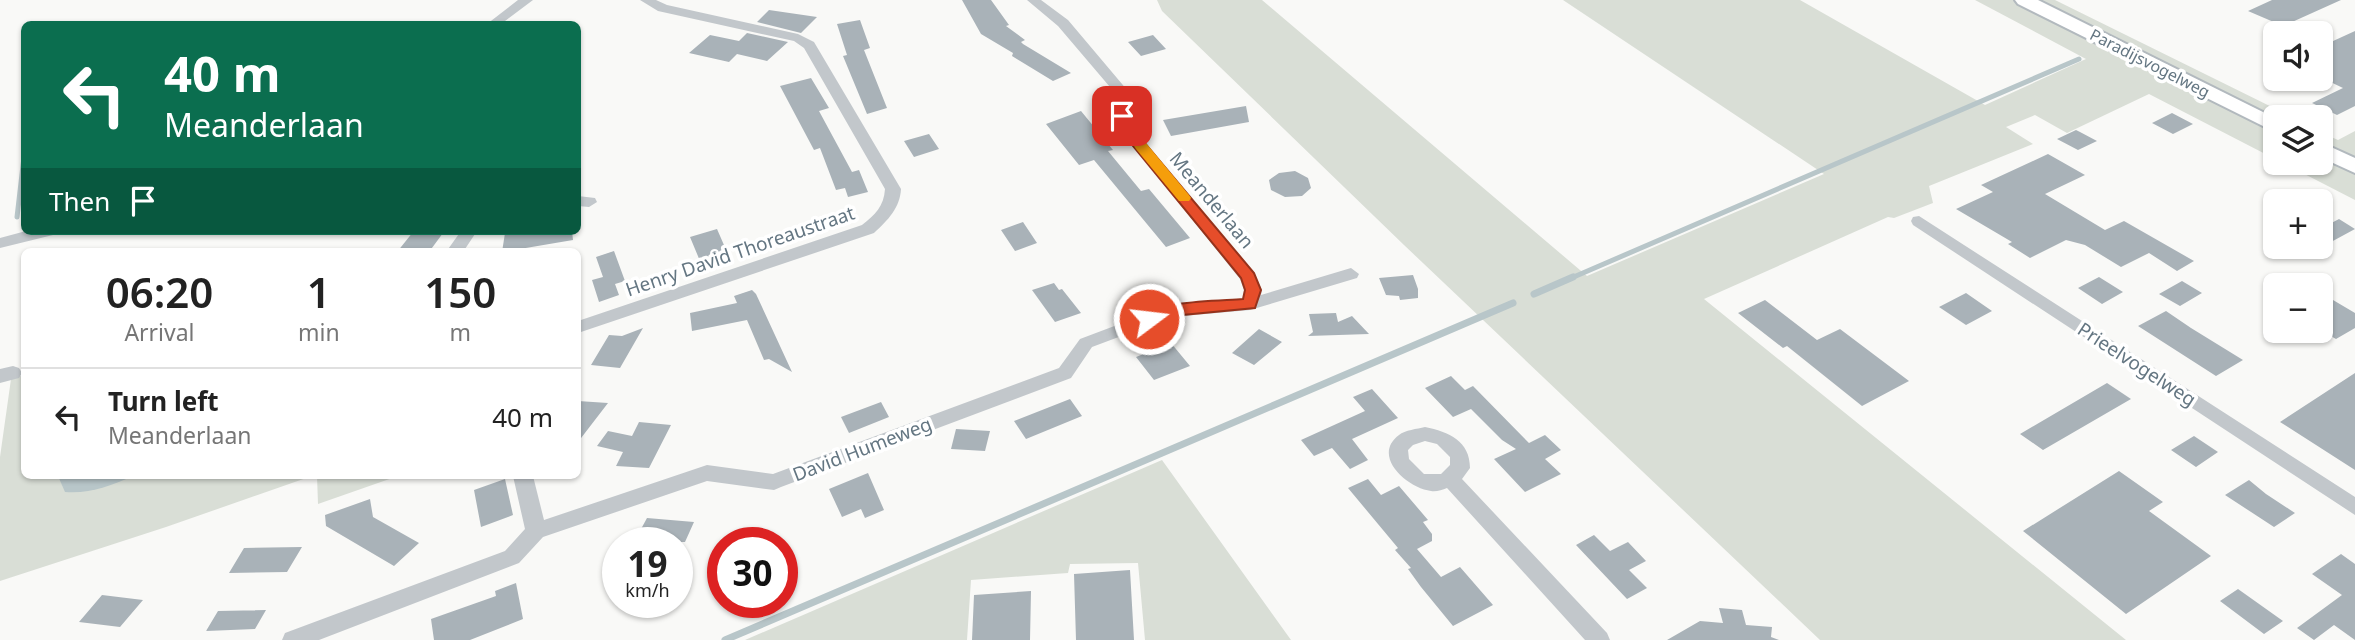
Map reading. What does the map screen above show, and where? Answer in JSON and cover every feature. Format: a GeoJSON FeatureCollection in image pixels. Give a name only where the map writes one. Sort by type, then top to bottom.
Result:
{"type":"FeatureCollection","features":[{"type":"Feature","properties":{"kind":"street"},"geometry":{"type":"LineString","coordinates":[[497,21],[527,0]]}},
{"type":"Feature","properties":{"kind":"street","name":"Henry David Thoreaustraat"},"geometry":{"type":"LineString","coordinates":[[581,326],[868,229],[884,215],[893,200],[893,189],[808,45],[798,38],[663,8],[646,0]]}},
{"type":"Feature","properties":{"kind":"street","name":"Meanderlaan"},"geometry":{"type":"LineString","coordinates":[[1033,0],[1063,23],[1128,100],[1121,122],[1248,276],[1253,290],[1250,304]]}},
{"type":"Feature","properties":{"kind":"street","name":"Paradijsvogelweg"},"geometry":{"type":"LineString","coordinates":[[2024,0],[2263,120]]}},
{"type":"Feature","properties":{"kind":"street"},"geometry":{"type":"LineString","coordinates":[[2333,155],[2355,166]]}},
{"type":"Feature","properties":{"kind":"street","name":"Prieelvogelweg"},"geometry":{"type":"LineString","coordinates":[[1919,221],[2355,507]]}},
{"type":"Feature","properties":{"kind":"street"},"geometry":{"type":"LineString","coordinates":[[0,243],[31,235]]}},
{"type":"Feature","properties":{"kind":"street","name":"David Humeweg"},"geometry":{"type":"LineString","coordinates":[[293,640],[512,558],[536,531],[707,473],[774,482],[1065,373],[1086,343],[1170,311],[1250,304],[1350,274]]}},
{"type":"Feature","properties":{"kind":"street"},"geometry":{"type":"LineString","coordinates":[[524,479],[536,531]]}},
{"type":"Feature","properties":{"kind":"street"},"geometry":{"type":"LineString","coordinates":[[1450,479],[1599,640]]}},
{"type":"Feature","properties":{"kind":"shaded area"},"geometry":{"type":"Polygon","coordinates":[[[1157,0],[1262,0],[1587,276],[1824,174],[1563,0],[1800,0],[1985,105],[2086,59],[1975,0],[2020,0],[2263,125],[2263,153],[2149,94],[2067,133],[2035,115],[2006,127],[2033,144],[1929,186],[1933,203],[1894,218],[1888,217],[1704,299],[2126,640],[1820,640],[1162,11],[1157,0]]]}},
{"type":"Feature","properties":{"kind":"shaded area"},"geometry":{"type":"Polygon","coordinates":[[[2032,0],[2055,0],[2268,105],[2263,105],[2263,117],[2032,0]]]}},
{"type":"Feature","properties":{"kind":"shaded area"},"geometry":{"type":"Polygon","coordinates":[[[2355,131],[2355,163],[2333,152],[2333,138],[2338,140],[2355,131]]]}},
{"type":"Feature","properties":{"kind":"shaded area"},"geometry":{"type":"Polygon","coordinates":[[[2333,160],[2355,172],[2355,200],[2306,175],[2333,175],[2333,160]]]}},
{"type":"Feature","properties":{"kind":"shaded area"},"geometry":{"type":"Polygon","coordinates":[[[21,376],[21,479],[303,479],[0,581],[0,457],[11,379],[21,376]]]}},
{"type":"Feature","properties":{"kind":"shaded area"},"geometry":{"type":"Polygon","coordinates":[[[1162,460],[1291,640],[1145,640],[1138,563],[1070,564],[1068,573],[971,580],[967,640],[745,640],[1162,460]]]}},
{"type":"Feature","properties":{"kind":"shaded area"},"geometry":{"type":"Polygon","coordinates":[[[59,479],[126,479],[100,489],[65,492],[59,479]]]}},
{"type":"Feature","properties":{"kind":"shaded area"},"geometry":{"type":"Polygon","coordinates":[[[317,479],[389,479],[318,504],[317,479]]]}},
{"type":"Feature","properties":{"kind":"building"},"geometry":{"type":"Polygon","coordinates":[[[962,0],[991,0],[1009,25],[1006,26],[1025,40],[1021,42],[1023,44],[1071,73],[1053,81],[1012,56],[1013,53],[981,34],[962,0]]]}},
{"type":"Feature","properties":{"kind":"building"},"geometry":{"type":"Polygon","coordinates":[[[2272,0],[2341,0],[2294,21],[2271,21],[2248,11],[2272,0]]]}},
{"type":"Feature","properties":{"kind":"building"},"geometry":{"type":"Polygon","coordinates":[[[769,10],[817,17],[801,33],[757,22],[769,10]]]}},
{"type":"Feature","properties":{"kind":"building"},"geometry":{"type":"Polygon","coordinates":[[[860,20],[870,48],[864,50],[887,108],[867,114],[843,56],[847,55],[837,24],[860,20]]]}},
{"type":"Feature","properties":{"kind":"building"},"geometry":{"type":"Polygon","coordinates":[[[2355,31],[2355,106],[2337,115],[2333,113],[2333,105],[2312,103],[2343,88],[2333,83],[2333,41],[2355,31]]]}},
{"type":"Feature","properties":{"kind":"building"},"geometry":{"type":"Polygon","coordinates":[[[747,33],[788,42],[767,61],[737,54],[729,62],[689,53],[710,35],[739,41],[747,33]]]}},
{"type":"Feature","properties":{"kind":"building"},"geometry":{"type":"Polygon","coordinates":[[[1153,35],[1166,49],[1141,56],[1128,42],[1153,35]]]}},
{"type":"Feature","properties":{"kind":"building"},"geometry":{"type":"Polygon","coordinates":[[[811,78],[829,108],[819,111],[852,172],[859,170],[868,192],[848,197],[845,188],[836,190],[820,148],[814,150],[780,86],[811,78]]]}},
{"type":"Feature","properties":{"kind":"building"},"geometry":{"type":"Polygon","coordinates":[[[1246,106],[1249,122],[1171,136],[1163,120],[1246,106]]]}},
{"type":"Feature","properties":{"kind":"building"},"geometry":{"type":"Polygon","coordinates":[[[1081,111],[1113,150],[1108,151],[1141,191],[1149,189],[1190,238],[1166,247],[1094,160],[1079,165],[1046,124],[1081,111]]]}},
{"type":"Feature","properties":{"kind":"building"},"geometry":{"type":"Polygon","coordinates":[[[2172,113],[2193,124],[2173,134],[2152,123],[2172,113]]]}},
{"type":"Feature","properties":{"kind":"building"},"geometry":{"type":"Polygon","coordinates":[[[2076,130],[2097,141],[2078,150],[2057,139],[2076,130]]]}},
{"type":"Feature","properties":{"kind":"building"},"geometry":{"type":"Polygon","coordinates":[[[929,134],[939,149],[914,157],[904,141],[929,134]]]}},
{"type":"Feature","properties":{"kind":"building"},"geometry":{"type":"Polygon","coordinates":[[[2048,154],[2085,175],[2045,194],[2105,230],[2124,221],[2194,261],[2177,271],[2149,253],[2121,267],[2085,245],[2066,240],[2030,258],[2008,244],[2012,242],[1956,209],[1993,192],[1981,185],[2048,154]]]}},
{"type":"Feature","properties":{"kind":"building"},"geometry":{"type":"Polygon","coordinates":[[[1295,171],[1308,178],[1311,188],[1302,196],[1285,197],[1271,190],[1269,180],[1279,173],[1295,171]]]}},
{"type":"Feature","properties":{"kind":"building"},"geometry":{"type":"Polygon","coordinates":[[[2339,219],[2355,229],[2333,241],[2333,222],[2339,219]]]}},
{"type":"Feature","properties":{"kind":"building"},"geometry":{"type":"Polygon","coordinates":[[[1023,222],[1037,243],[1015,251],[1001,230],[1023,222]]]}},
{"type":"Feature","properties":{"kind":"building"},"geometry":{"type":"Polygon","coordinates":[[[717,229],[727,252],[700,261],[690,237],[717,229]]]}},
{"type":"Feature","properties":{"kind":"building"},"geometry":{"type":"Polygon","coordinates":[[[411,235],[442,235],[432,248],[400,248],[411,235]]]}},
{"type":"Feature","properties":{"kind":"building"},"geometry":{"type":"Polygon","coordinates":[[[505,235],[572,235],[573,240],[526,248],[503,248],[505,235]]]}},
{"type":"Feature","properties":{"kind":"building"},"geometry":{"type":"Polygon","coordinates":[[[614,251],[625,281],[615,284],[619,295],[599,302],[592,280],[603,277],[596,257],[614,251]]]}},
{"type":"Feature","properties":{"kind":"building"},"geometry":{"type":"Polygon","coordinates":[[[1413,275],[1418,298],[1400,300],[1399,296],[1386,295],[1379,278],[1413,275]]]}},
{"type":"Feature","properties":{"kind":"building"},"geometry":{"type":"Polygon","coordinates":[[[2099,277],[2123,292],[2102,304],[2078,288],[2099,277]]]}},
{"type":"Feature","properties":{"kind":"building"},"geometry":{"type":"Polygon","coordinates":[[[2182,281],[2202,293],[2180,306],[2159,294],[2182,281]]]}},
{"type":"Feature","properties":{"kind":"building"},"geometry":{"type":"Polygon","coordinates":[[[1054,283],[1081,313],[1055,322],[1032,290],[1054,283]]]}},
{"type":"Feature","properties":{"kind":"building"},"geometry":{"type":"Polygon","coordinates":[[[752,290],[792,372],[769,359],[764,360],[747,320],[692,331],[690,313],[737,303],[734,296],[752,290]]]}},
{"type":"Feature","properties":{"kind":"building"},"geometry":{"type":"Polygon","coordinates":[[[1966,293],[1992,311],[1966,325],[1939,307],[1966,293]]]}},
{"type":"Feature","properties":{"kind":"building"},"geometry":{"type":"Polygon","coordinates":[[[1765,300],[1817,340],[1840,329],[1909,381],[1862,406],[1787,346],[1783,348],[1738,313],[1765,300]]]}},
{"type":"Feature","properties":{"kind":"building"},"geometry":{"type":"Polygon","coordinates":[[[2333,300],[2355,313],[2355,328],[2336,339],[2333,337],[2333,300]]]}},
{"type":"Feature","properties":{"kind":"building"},"geometry":{"type":"Polygon","coordinates":[[[2166,311],[2243,360],[2216,376],[2138,326],[2166,311]]]}},
{"type":"Feature","properties":{"kind":"building"},"geometry":{"type":"Polygon","coordinates":[[[1336,313],[1338,322],[1352,316],[1369,334],[1308,336],[1313,332],[1309,314],[1336,313]]]}},
{"type":"Feature","properties":{"kind":"building"},"geometry":{"type":"Polygon","coordinates":[[[643,328],[620,368],[591,365],[609,335],[622,336],[643,328]]]}},
{"type":"Feature","properties":{"kind":"building"},"geometry":{"type":"Polygon","coordinates":[[[1259,329],[1282,342],[1254,365],[1232,353],[1259,329]]]}},
{"type":"Feature","properties":{"kind":"building"},"geometry":{"type":"Polygon","coordinates":[[[1171,343],[1190,366],[1154,380],[1136,357],[1171,343]]]}},
{"type":"Feature","properties":{"kind":"building"},"geometry":{"type":"Polygon","coordinates":[[[2355,373],[2355,470],[2280,422],[2355,373]]]}},
{"type":"Feature","properties":{"kind":"building"},"geometry":{"type":"Polygon","coordinates":[[[1451,376],[1465,390],[1473,386],[1529,443],[1545,435],[1561,450],[1545,459],[1561,474],[1525,492],[1494,459],[1516,449],[1502,440],[1471,409],[1453,417],[1425,388],[1451,376]]]}},
{"type":"Feature","properties":{"kind":"building"},"geometry":{"type":"Polygon","coordinates":[[[2107,383],[2131,399],[2043,450],[2020,434],[2107,383]]]}},
{"type":"Feature","properties":{"kind":"building"},"geometry":{"type":"Polygon","coordinates":[[[1372,389],[1398,418],[1352,439],[1368,460],[1350,469],[1332,448],[1314,456],[1301,440],[1365,411],[1353,397],[1372,389]]]}},
{"type":"Feature","properties":{"kind":"building"},"geometry":{"type":"Polygon","coordinates":[[[1070,399],[1082,416],[1026,439],[1014,421],[1070,399]]]}},
{"type":"Feature","properties":{"kind":"building"},"geometry":{"type":"Polygon","coordinates":[[[581,401],[608,403],[581,438],[581,401]]]}},
{"type":"Feature","properties":{"kind":"building"},"geometry":{"type":"Polygon","coordinates":[[[881,402],[889,417],[849,433],[841,417],[881,402]]]}},
{"type":"Feature","properties":{"kind":"building"},"geometry":{"type":"Polygon","coordinates":[[[639,422],[671,425],[649,468],[616,466],[623,452],[597,446],[608,431],[632,436],[639,422]]]}},
{"type":"Feature","properties":{"kind":"building"},"geometry":{"type":"Polygon","coordinates":[[[956,429],[990,431],[985,451],[951,449],[956,429]]]}},
{"type":"Feature","properties":{"kind":"building"},"geometry":{"type":"Polygon","coordinates":[[[2194,436],[2218,452],[2196,467],[2171,450],[2194,436]]]}},
{"type":"Feature","properties":{"kind":"building"},"geometry":{"type":"Polygon","coordinates":[[[2119,471],[2163,502],[2149,511],[2211,556],[2126,614],[2023,531],[2119,471]]]}},
{"type":"Feature","properties":{"kind":"building"},"geometry":{"type":"Polygon","coordinates":[[[868,473],[884,510],[865,518],[861,509],[842,517],[829,489],[868,473]]]}},
{"type":"Feature","properties":{"kind":"building"},"geometry":{"type":"Polygon","coordinates":[[[505,479],[513,515],[481,527],[474,490],[505,479]]]}},
{"type":"Feature","properties":{"kind":"building"},"geometry":{"type":"Polygon","coordinates":[[[1368,479],[1381,495],[1399,486],[1428,520],[1423,522],[1432,534],[1432,541],[1417,549],[1441,577],[1460,567],[1493,605],[1453,626],[1408,569],[1411,568],[1395,550],[1398,548],[1348,488],[1368,479]]]}},
{"type":"Feature","properties":{"kind":"building"},"geometry":{"type":"Polygon","coordinates":[[[2249,480],[2295,513],[2274,527],[2225,495],[2249,480]]]}},
{"type":"Feature","properties":{"kind":"building"},"geometry":{"type":"Polygon","coordinates":[[[370,499],[373,517],[419,543],[394,566],[326,526],[325,515],[370,499]]]}},
{"type":"Feature","properties":{"kind":"building"},"geometry":{"type":"Polygon","coordinates":[[[647,518],[694,522],[692,527],[642,527],[647,518]]]}},
{"type":"Feature","properties":{"kind":"building"},"geometry":{"type":"Polygon","coordinates":[[[1594,535],[1610,551],[1628,542],[1646,561],[1629,570],[1647,588],[1627,599],[1576,545],[1594,535]]]}},
{"type":"Feature","properties":{"kind":"building"},"geometry":{"type":"Polygon","coordinates":[[[302,547],[287,572],[229,573],[244,548],[302,547]]]}},
{"type":"Feature","properties":{"kind":"building"},"geometry":{"type":"Polygon","coordinates":[[[2341,554],[2355,564],[2355,640],[2334,625],[2314,640],[2297,628],[2342,595],[2312,574],[2341,554]]]}},
{"type":"Feature","properties":{"kind":"building"},"geometry":{"type":"Polygon","coordinates":[[[1130,570],[1134,640],[1076,640],[1074,574],[1130,570]]]}},
{"type":"Feature","properties":{"kind":"building"},"geometry":{"type":"Polygon","coordinates":[[[516,583],[523,619],[470,640],[434,640],[431,619],[496,596],[495,591],[516,583]]]}},
{"type":"Feature","properties":{"kind":"building"},"geometry":{"type":"Polygon","coordinates":[[[2238,589],[2283,621],[2264,634],[2220,601],[2238,589]]]}},
{"type":"Feature","properties":{"kind":"building"},"geometry":{"type":"Polygon","coordinates":[[[1031,591],[1030,640],[972,640],[974,595],[1031,591]]]}},
{"type":"Feature","properties":{"kind":"building"},"geometry":{"type":"Polygon","coordinates":[[[102,595],[143,600],[120,627],[79,622],[102,595]]]}},
{"type":"Feature","properties":{"kind":"building"},"geometry":{"type":"Polygon","coordinates":[[[1719,608],[1742,610],[1746,625],[1772,627],[1771,637],[1779,640],[1667,640],[1700,621],[1723,623],[1719,608]]]}},
{"type":"Feature","properties":{"kind":"building"},"geometry":{"type":"Polygon","coordinates":[[[266,610],[255,629],[206,631],[218,611],[266,610]]]}},
{"type":"Feature","properties":{"kind":"waterway"},"geometry":{"type":"LineString","coordinates":[[1569,279],[2079,59]]}},
{"type":"Feature","properties":{"kind":"waterway"},"geometry":{"type":"LineString","coordinates":[[17,217],[21,183]]}},
{"type":"Feature","properties":{"kind":"waterway"},"geometry":{"type":"LineString","coordinates":[[1534,294],[1573,277]]}},
{"type":"Feature","properties":{"kind":"waterway"},"geometry":{"type":"LineString","coordinates":[[725,640],[1513,303]]}},
{"type":"Feature","properties":{"kind":"slow traffic"},"geometry":{"type":"LineString","coordinates":[[1141,146],[1184,198]]}},
{"type":"Feature","properties":{"kind":"route"},"geometry":{"type":"LineString","coordinates":[[1122,116],[1121,122],[1248,276],[1253,290],[1250,304],[1170,311],[1149,319]]}}]}
